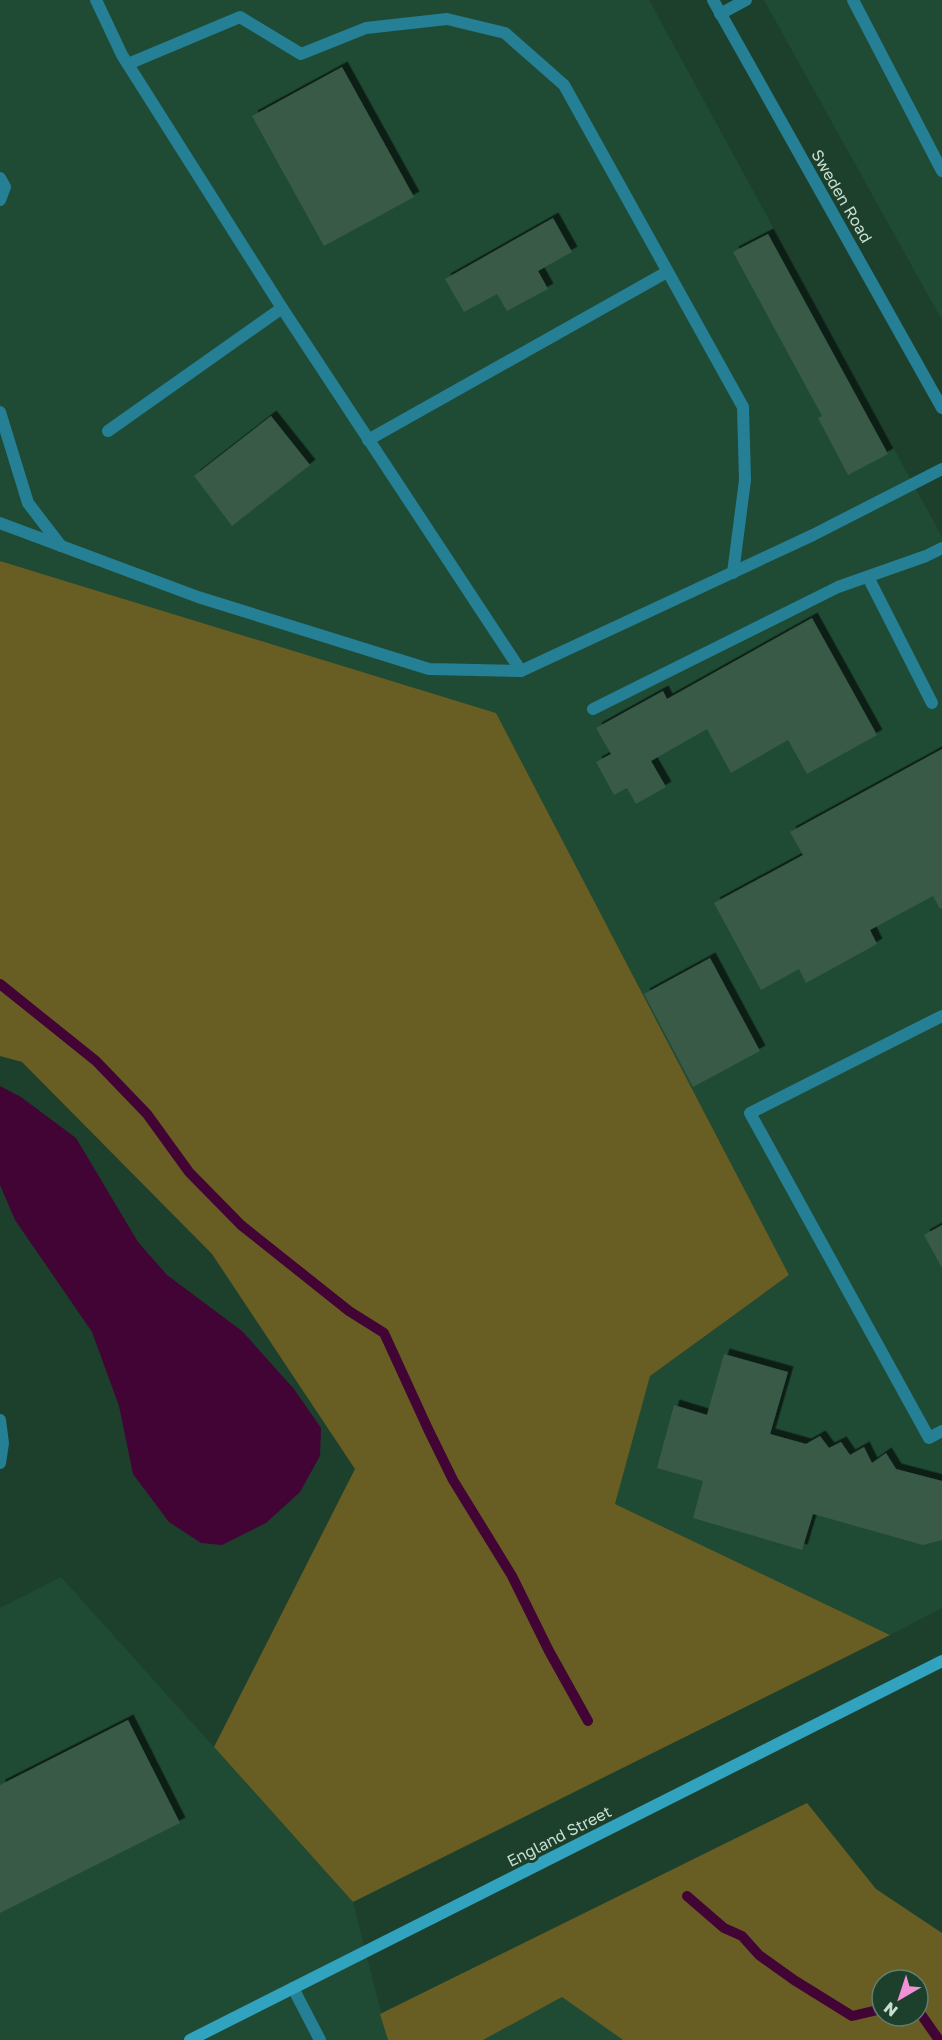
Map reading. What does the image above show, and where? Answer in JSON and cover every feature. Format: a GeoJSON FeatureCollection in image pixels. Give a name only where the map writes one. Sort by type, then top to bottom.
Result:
{"type":"FeatureCollection","features":[{"type":"Feature","properties":{"kind":"street"},"geometry":{"type":"LineString","coordinates":[[96,0],[128,64],[282,308],[521,671]]}},
{"type":"Feature","properties":{"kind":"street","name":"Sweden Road"},"geometry":{"type":"LineString","coordinates":[[713,0],[942,408]]}},
{"type":"Feature","properties":{"kind":"street"},"geometry":{"type":"LineString","coordinates":[[720,14],[747,0]]}},
{"type":"Feature","properties":{"kind":"street"},"geometry":{"type":"LineString","coordinates":[[853,0],[942,171]]}},
{"type":"Feature","properties":{"kind":"street"},"geometry":{"type":"LineString","coordinates":[[128,64],[240,17],[301,54],[366,28],[447,19],[505,33],[564,85],[743,407],[745,480],[733,573]]}},
{"type":"Feature","properties":{"kind":"street"},"geometry":{"type":"LineString","coordinates":[[0,178],[5,187],[0,200]]}},
{"type":"Feature","properties":{"kind":"street"},"geometry":{"type":"LineString","coordinates":[[368,440],[667,272]]}},
{"type":"Feature","properties":{"kind":"street"},"geometry":{"type":"LineString","coordinates":[[108,431],[282,308]]}},
{"type":"Feature","properties":{"kind":"street"},"geometry":{"type":"LineString","coordinates":[[0,412],[28,503],[62,547]]}},
{"type":"Feature","properties":{"kind":"street"},"geometry":{"type":"LineString","coordinates":[[0,523],[198,597],[429,669],[521,671],[813,535],[942,469]]}},
{"type":"Feature","properties":{"kind":"street"},"geometry":{"type":"LineString","coordinates":[[593,709],[838,587],[926,556],[942,548]]}},
{"type":"Feature","properties":{"kind":"street"},"geometry":{"type":"LineString","coordinates":[[868,577],[932,704]]}},
{"type":"Feature","properties":{"kind":"street"},"geometry":{"type":"LineString","coordinates":[[942,1016],[750,1113],[929,1438],[942,1431]]}},
{"type":"Feature","properties":{"kind":"street"},"geometry":{"type":"LineString","coordinates":[[0,1420],[3,1443],[0,1462]]}},
{"type":"Feature","properties":{"kind":"street","name":"England Street"},"geometry":{"type":"LineString","coordinates":[[190,2040],[942,1661]]}},
{"type":"Feature","properties":{"kind":"street"},"geometry":{"type":"LineString","coordinates":[[293,1988],[320,2040]]}},
{"type":"Feature","properties":{"kind":"shaded area"},"geometry":{"type":"Polygon","coordinates":[[[0,0],[649,0],[942,537],[942,1608],[890,1635],[615,1504],[649,1376],[789,1275],[496,713],[0,561],[0,0]]]}},
{"type":"Feature","properties":{"kind":"shaded area"},"geometry":{"type":"Polygon","coordinates":[[[764,0],[942,0],[942,320],[764,0]]]}},
{"type":"Feature","properties":{"kind":"shaded area"},"geometry":{"type":"Polygon","coordinates":[[[0,561],[496,713],[789,1275],[650,1376],[615,1504],[890,1635],[353,1902],[214,1747],[355,1469],[212,1254],[22,1062],[0,1056],[0,561]]]}},
{"type":"Feature","properties":{"kind":"shaded area"},"geometry":{"type":"Polygon","coordinates":[[[0,1086],[21,1097],[76,1138],[138,1242],[167,1275],[242,1331],[294,1389],[321,1428],[320,1456],[300,1492],[266,1523],[222,1545],[201,1543],[169,1522],[133,1474],[119,1406],[92,1332],[15,1220],[0,1185],[0,1086]]]}},
{"type":"Feature","properties":{"kind":"shaded area"},"geometry":{"type":"Polygon","coordinates":[[[61,1577],[353,1902],[388,2040],[0,2040],[0,1608],[61,1577]]]}},
{"type":"Feature","properties":{"kind":"shaded area"},"geometry":{"type":"Polygon","coordinates":[[[807,1803],[876,1889],[942,1933],[942,2040],[623,2040],[562,1997],[483,2040],[388,2040],[380,2014],[807,1803]]]}},
{"type":"Feature","properties":{"kind":"shaded area"},"geometry":{"type":"Polygon","coordinates":[[[562,1997],[623,2040],[483,2040],[562,1997]]]}},
{"type":"Feature","properties":{"kind":"building"},"geometry":{"type":"Polygon","coordinates":[[[342,67],[414,197],[324,246],[252,116],[342,67]]]}},
{"type":"Feature","properties":{"kind":"building"},"geometry":{"type":"Polygon","coordinates":[[[553,218],[572,252],[538,271],[548,289],[507,311],[497,294],[464,312],[445,279],[553,218]]]}},
{"type":"Feature","properties":{"kind":"building"},"geometry":{"type":"Polygon","coordinates":[[[768,234],[888,454],[848,475],[818,418],[822,416],[733,252],[768,234]]]}},
{"type":"Feature","properties":{"kind":"building"},"geometry":{"type":"Polygon","coordinates":[[[271,416],[310,465],[232,526],[194,476],[271,416]]]}},
{"type":"Feature","properties":{"kind":"building"},"geometry":{"type":"Polygon","coordinates":[[[812,618],[877,735],[807,774],[788,740],[731,773],[707,729],[651,761],[666,787],[636,804],[627,788],[614,795],[596,762],[611,754],[596,728],[663,691],[667,699],[812,618]]]}},
{"type":"Feature","properties":{"kind":"building"},"geometry":{"type":"Polygon","coordinates":[[[942,749],[942,908],[940,909],[933,896],[870,930],[877,944],[806,983],[799,969],[761,990],[714,903],[803,855],[790,832],[942,749]]]}},
{"type":"Feature","properties":{"kind":"building"},"geometry":{"type":"Polygon","coordinates":[[[710,958],[760,1051],[693,1087],[644,994],[710,958]]]}},
{"type":"Feature","properties":{"kind":"building"},"geometry":{"type":"Polygon","coordinates":[[[942,1225],[942,1268],[924,1235],[942,1225]]]}},
{"type":"Feature","properties":{"kind":"building"},"geometry":{"type":"Polygon","coordinates":[[[724,1354],[788,1372],[770,1434],[806,1444],[820,1436],[829,1448],[841,1442],[850,1455],[864,1447],[872,1463],[886,1453],[896,1469],[942,1481],[942,1540],[923,1545],[813,1514],[802,1550],[693,1518],[703,1481],[657,1468],[674,1405],[707,1415],[724,1354]]]}},
{"type":"Feature","properties":{"kind":"building"},"geometry":{"type":"Polygon","coordinates":[[[128,1720],[180,1823],[0,1913],[0,1785],[128,1720]]]}},
{"type":"Feature","properties":{"kind":"waterway"},"geometry":{"type":"LineString","coordinates":[[0,984],[96,1061],[147,1114],[189,1172],[241,1225],[349,1311],[384,1333],[453,1480],[512,1576],[549,1651],[588,1721]]}},
{"type":"Feature","properties":{"kind":"waterway"},"geometry":{"type":"LineString","coordinates":[[687,1896],[724,1928],[742,1936],[759,1955],[794,1980],[852,2016],[870,2012]]}},
{"type":"Feature","properties":{"kind":"waterway"},"geometry":{"type":"LineString","coordinates":[[930,2027],[939,2040]]}}]}
